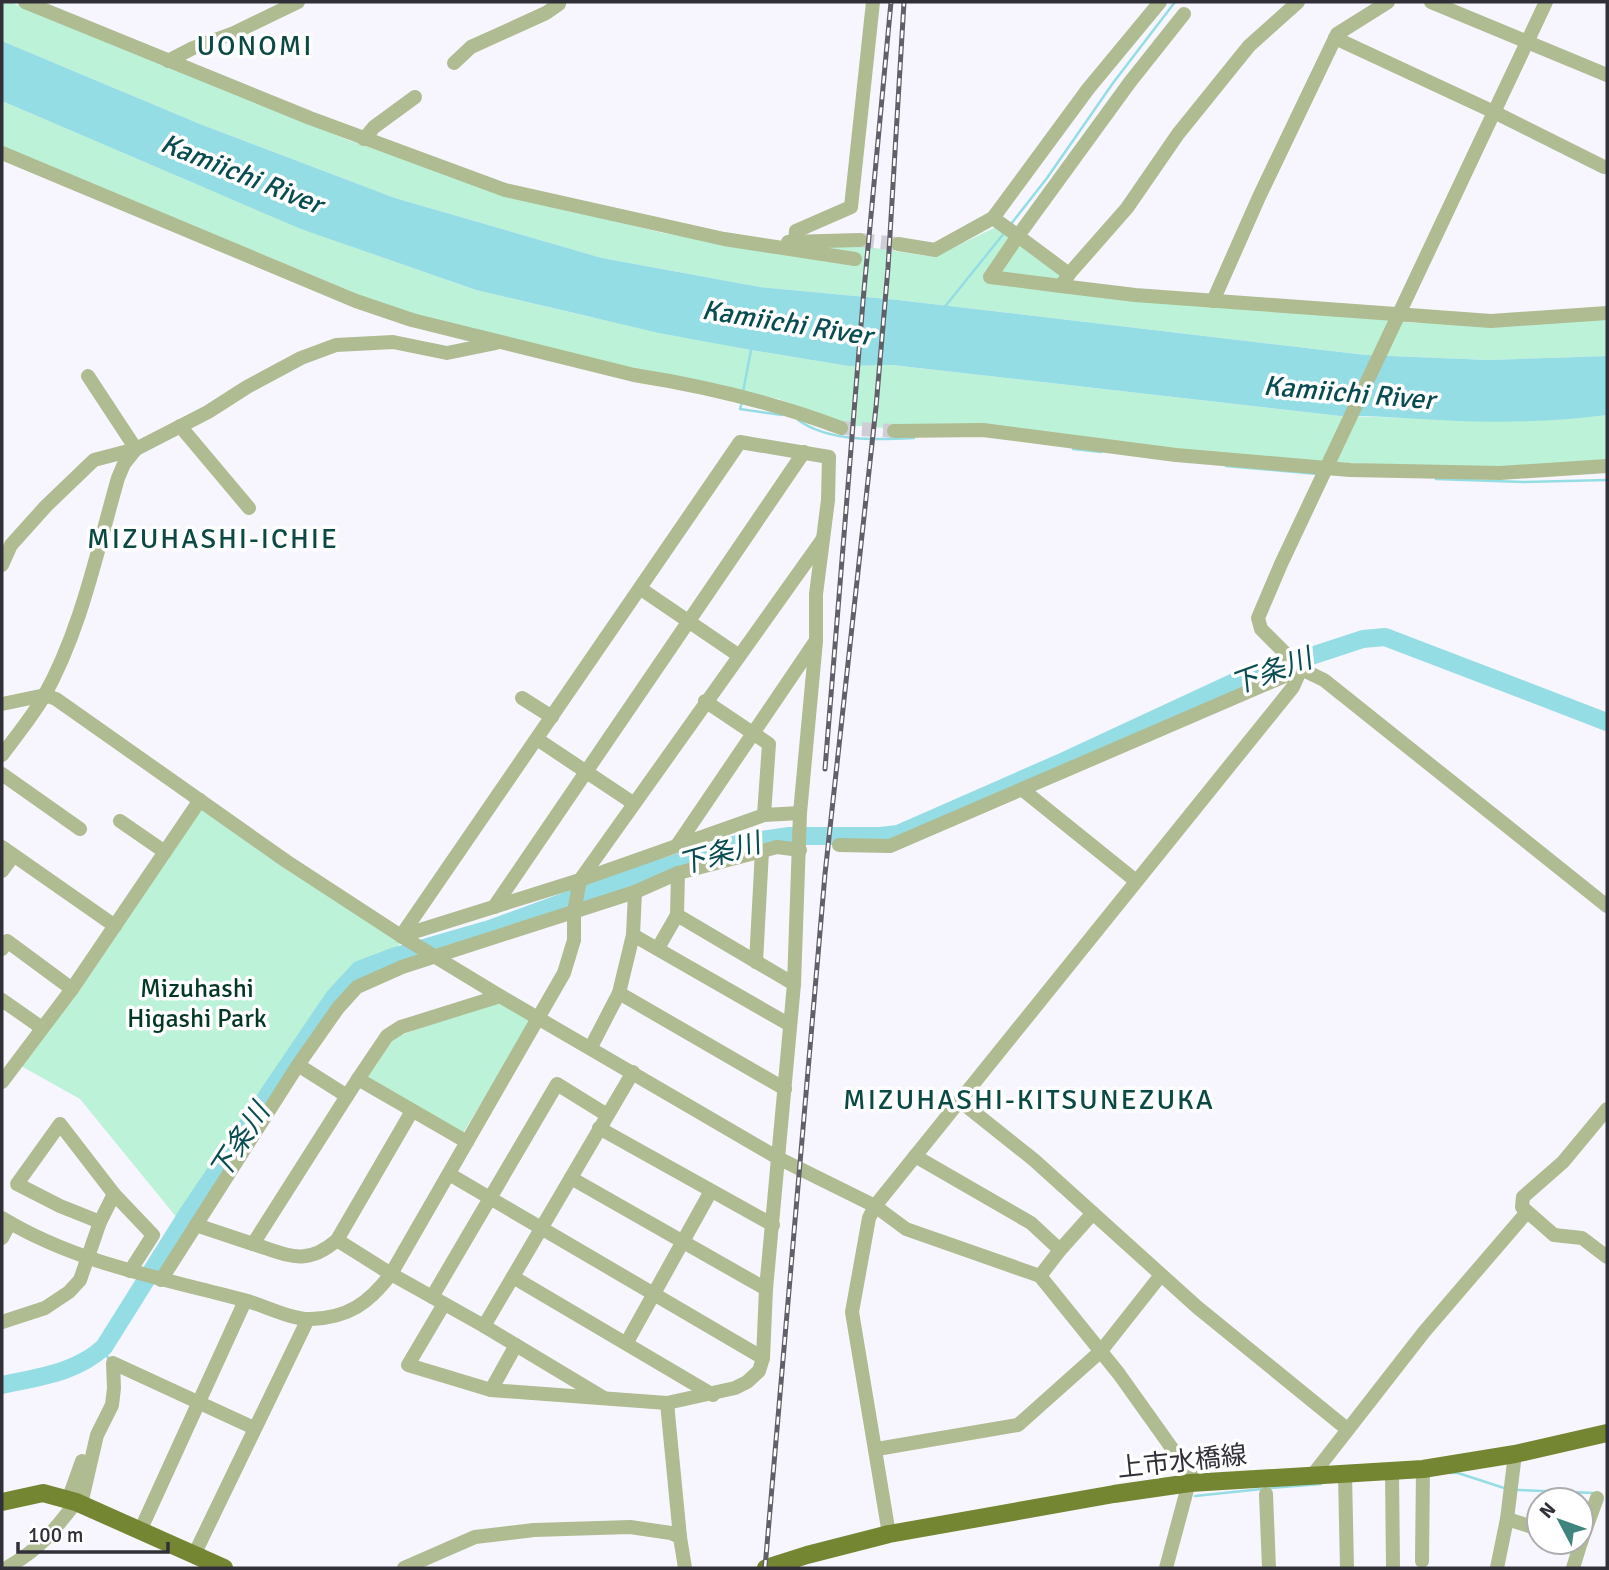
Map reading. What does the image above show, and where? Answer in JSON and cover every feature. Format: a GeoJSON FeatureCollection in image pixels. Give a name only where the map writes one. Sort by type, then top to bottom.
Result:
{"type":"FeatureCollection","features":[{"type":"Feature","properties":{"kind":"main road","name":"上市水橋線"},"geometry":{"type":"LineString","coordinates":[[766,1568],[808,1561],[889,1534],[1004,1512],[1190,1483],[1423,1469],[1515,1454],[1607,1433]]}},
{"type":"Feature","properties":{"kind":"main road"},"geometry":{"type":"LineString","coordinates":[[2,1502],[43,1493],[75,1502],[219,1567]]}},
{"type":"Feature","properties":{"kind":"street"},"geometry":{"type":"LineString","coordinates":[[25,2],[365,139],[505,190],[648,224],[855,259]]}},
{"type":"Feature","properties":{"kind":"street"},"geometry":{"type":"LineString","coordinates":[[168,61],[192,48],[234,33],[279,6],[298,2]]}},
{"type":"Feature","properties":{"kind":"street"},"geometry":{"type":"LineString","coordinates":[[454,63],[471,47],[546,13],[559,4],[556,2]]}},
{"type":"Feature","properties":{"kind":"street"},"geometry":{"type":"LineString","coordinates":[[794,241],[796,231],[851,207],[873,2]]}},
{"type":"Feature","properties":{"kind":"street"},"geometry":{"type":"LineString","coordinates":[[898,244],[935,250],[993,218],[1088,89],[1160,2]]}},
{"type":"Feature","properties":{"kind":"street"},"geometry":{"type":"LineString","coordinates":[[1065,280],[1127,208],[1178,134],[1249,46],[1298,2]]}},
{"type":"Feature","properties":{"kind":"street"},"geometry":{"type":"LineString","coordinates":[[1213,301],[1335,38],[1388,2]]}},
{"type":"Feature","properties":{"kind":"street"},"geometry":{"type":"LineString","coordinates":[[1431,2],[1607,75]]}},
{"type":"Feature","properties":{"kind":"street"},"geometry":{"type":"LineString","coordinates":[[1546,2],[1258,618],[1261,629],[1301,669],[1324,680],[1607,906]]}},
{"type":"Feature","properties":{"kind":"street"},"geometry":{"type":"LineString","coordinates":[[1184,14],[1130,82],[990,277],[1065,280],[1213,301],[1397,318],[1491,321],[1607,313]]}},
{"type":"Feature","properties":{"kind":"street"},"geometry":{"type":"LineString","coordinates":[[1335,38],[1606,166]]}},
{"type":"Feature","properties":{"kind":"street"},"geometry":{"type":"LineString","coordinates":[[365,139],[374,127],[415,97]]}},
{"type":"Feature","properties":{"kind":"street"},"geometry":{"type":"LineString","coordinates":[[2,153],[356,302],[412,320],[634,375],[666,380],[795,411],[841,428]]}},
{"type":"Feature","properties":{"kind":"street"},"geometry":{"type":"LineString","coordinates":[[993,218],[1018,236],[1065,280]]}},
{"type":"Feature","properties":{"kind":"street"},"geometry":{"type":"LineString","coordinates":[[770,246],[794,241],[860,240]]}},
{"type":"Feature","properties":{"kind":"street"},"geometry":{"type":"LineString","coordinates":[[2,565],[11,545],[46,506],[94,460],[136,449],[301,358],[336,345],[393,342],[447,353],[501,341]]}},
{"type":"Feature","properties":{"kind":"street"},"geometry":{"type":"LineString","coordinates":[[88,376],[136,449]]}},
{"type":"Feature","properties":{"kind":"street"},"geometry":{"type":"LineString","coordinates":[[180,426],[249,508]]}},
{"type":"Feature","properties":{"kind":"street"},"geometry":{"type":"LineString","coordinates":[[894,431],[982,430],[1176,455],[1326,468],[1500,473],[1607,466]]}},
{"type":"Feature","properties":{"kind":"street"},"geometry":{"type":"LineString","coordinates":[[406,938],[537,739],[740,442],[829,457],[828,500],[816,594],[816,641],[800,816],[794,984],[766,1289],[763,1358],[758,1371],[747,1382],[713,1395],[667,1403],[491,1390],[408,1365],[490,1198],[557,1084],[607,1115]]}},
{"type":"Feature","properties":{"kind":"street"},"geometry":{"type":"LineString","coordinates":[[2,755],[45,695],[70,640],[118,478],[124,464],[136,449]]}},
{"type":"Feature","properties":{"kind":"street"},"geometry":{"type":"LineString","coordinates":[[494,907],[804,452]]}},
{"type":"Feature","properties":{"kind":"street"},"geometry":{"type":"LineString","coordinates":[[2,1238],[6,1220],[88,1258],[308,1319],[331,1317],[354,1310],[375,1295],[391,1274],[564,973],[574,940],[579,883],[737,655],[822,539]]}},
{"type":"Feature","properties":{"kind":"street"},"geometry":{"type":"LineString","coordinates":[[641,589],[737,655]]}},
{"type":"Feature","properties":{"kind":"street"},"geometry":{"type":"LineString","coordinates":[[678,844],[816,641]]}},
{"type":"Feature","properties":{"kind":"street"},"geometry":{"type":"LineString","coordinates":[[839,845],[890,846],[1301,669]]}},
{"type":"Feature","properties":{"kind":"street"},"geometry":{"type":"LineString","coordinates":[[889,1534],[852,1312],[869,1218],[875,1206],[1293,687],[1301,669]]}},
{"type":"Feature","properties":{"kind":"street"},"geometry":{"type":"LineString","coordinates":[[2,704],[45,695],[56,699],[286,861],[500,996],[778,1158],[875,1206],[906,1229],[1040,1276],[1101,1351],[1191,1475],[1166,1568]]}},
{"type":"Feature","properties":{"kind":"street"},"geometry":{"type":"LineString","coordinates":[[522,698],[552,717]]}},
{"type":"Feature","properties":{"kind":"street"},"geometry":{"type":"LineString","coordinates":[[705,701],[769,744],[764,815]]}},
{"type":"Feature","properties":{"kind":"street"},"geometry":{"type":"LineString","coordinates":[[537,739],[633,803]]}},
{"type":"Feature","properties":{"kind":"street"},"geometry":{"type":"LineString","coordinates":[[2,774],[80,829]]}},
{"type":"Feature","properties":{"kind":"street"},"geometry":{"type":"LineString","coordinates":[[1023,790],[1136,881]]}},
{"type":"Feature","properties":{"kind":"street"},"geometry":{"type":"LineString","coordinates":[[3,1078],[72,989],[200,800]]}},
{"type":"Feature","properties":{"kind":"street"},"geometry":{"type":"LineString","coordinates":[[406,938],[494,907],[579,883],[678,844],[764,815],[800,816]]}},
{"type":"Feature","properties":{"kind":"street"},"geometry":{"type":"LineString","coordinates":[[120,821],[165,852]]}},
{"type":"Feature","properties":{"kind":"street"},"geometry":{"type":"LineString","coordinates":[[156,1279],[196,1225],[298,1065],[338,1008],[356,988],[433,955],[575,908],[635,892],[678,873],[777,847],[800,846]]}},
{"type":"Feature","properties":{"kind":"street"},"geometry":{"type":"LineString","coordinates":[[2,871],[7,851],[115,926]]}},
{"type":"Feature","properties":{"kind":"street"},"geometry":{"type":"LineString","coordinates":[[756,962],[762,851]]}},
{"type":"Feature","properties":{"kind":"street"},"geometry":{"type":"LineString","coordinates":[[658,948],[677,915],[678,873]]}},
{"type":"Feature","properties":{"kind":"street"},"geometry":{"type":"LineString","coordinates":[[591,1047],[619,993],[633,935],[635,892]]}},
{"type":"Feature","properties":{"kind":"street"},"geometry":{"type":"LineString","coordinates":[[677,915],[794,984]]}},
{"type":"Feature","properties":{"kind":"street"},"geometry":{"type":"LineString","coordinates":[[633,935],[790,1025]]}},
{"type":"Feature","properties":{"kind":"street"},"geometry":{"type":"LineString","coordinates":[[2,949],[7,941],[72,989]]}},
{"type":"Feature","properties":{"kind":"street"},"geometry":{"type":"LineString","coordinates":[[619,993],[785,1089]]}},
{"type":"Feature","properties":{"kind":"street"},"geometry":{"type":"LineString","coordinates":[[253,1244],[387,1036],[401,1027],[500,996]]}},
{"type":"Feature","properties":{"kind":"street"},"geometry":{"type":"LineString","coordinates":[[2,1000],[42,1028]]}},
{"type":"Feature","properties":{"kind":"street"},"geometry":{"type":"LineString","coordinates":[[298,1065],[347,1096]]}},
{"type":"Feature","properties":{"kind":"street"},"geometry":{"type":"LineString","coordinates":[[484,1326],[634,1072]]}},
{"type":"Feature","properties":{"kind":"street"},"geometry":{"type":"LineString","coordinates":[[358,1079],[467,1142]]}},
{"type":"Feature","properties":{"kind":"street"},"geometry":{"type":"LineString","coordinates":[[960,1101],[1034,1160],[1197,1307],[1347,1429]]}},
{"type":"Feature","properties":{"kind":"street"},"geometry":{"type":"LineString","coordinates":[[1607,1109],[1563,1163],[1523,1197],[1522,1207],[1554,1236],[1582,1238],[1607,1257]]}},
{"type":"Feature","properties":{"kind":"street"},"geometry":{"type":"LineString","coordinates":[[196,1225],[303,1258],[324,1249],[337,1240],[412,1111]]}},
{"type":"Feature","properties":{"kind":"street"},"geometry":{"type":"LineString","coordinates":[[100,1222],[60,1206],[17,1184],[60,1124],[114,1194],[153,1235],[133,1272]]}},
{"type":"Feature","properties":{"kind":"street"},"geometry":{"type":"LineString","coordinates":[[599,1128],[773,1225]]}},
{"type":"Feature","properties":{"kind":"street"},"geometry":{"type":"LineString","coordinates":[[915,1156],[1031,1223],[1060,1250]]}},
{"type":"Feature","properties":{"kind":"street"},"geometry":{"type":"LineString","coordinates":[[449,1174],[763,1358]]}},
{"type":"Feature","properties":{"kind":"street"},"geometry":{"type":"LineString","coordinates":[[571,1178],[766,1289]]}},
{"type":"Feature","properties":{"kind":"street"},"geometry":{"type":"LineString","coordinates":[[627,1342],[711,1191]]}},
{"type":"Feature","properties":{"kind":"street"},"geometry":{"type":"LineString","coordinates":[[2,1322],[45,1308],[69,1292],[80,1280],[100,1222],[114,1194]]}},
{"type":"Feature","properties":{"kind":"street"},"geometry":{"type":"LineString","coordinates":[[1311,1477],[1424,1332],[1527,1212]]}},
{"type":"Feature","properties":{"kind":"street"},"geometry":{"type":"LineString","coordinates":[[1040,1276],[1093,1213]]}},
{"type":"Feature","properties":{"kind":"street"},"geometry":{"type":"LineString","coordinates":[[337,1240],[608,1400]]}},
{"type":"Feature","properties":{"kind":"street"},"geometry":{"type":"LineString","coordinates":[[877,1450],[1018,1425],[1101,1351],[1161,1275]]}},
{"type":"Feature","properties":{"kind":"street"},"geometry":{"type":"LineString","coordinates":[[513,1277],[713,1395]]}},
{"type":"Feature","properties":{"kind":"street"},"geometry":{"type":"LineString","coordinates":[[140,1531],[245,1301]]}},
{"type":"Feature","properties":{"kind":"street"},"geometry":{"type":"LineString","coordinates":[[194,1555],[308,1319]]}},
{"type":"Feature","properties":{"kind":"street"},"geometry":{"type":"LineString","coordinates":[[491,1390],[516,1345]]}},
{"type":"Feature","properties":{"kind":"street"},"geometry":{"type":"LineString","coordinates":[[6,1568],[27,1556],[48,1538],[75,1502],[92,1466],[97,1435],[112,1405],[113,1363],[254,1429]]}},
{"type":"Feature","properties":{"kind":"street"},"geometry":{"type":"LineString","coordinates":[[667,1403],[685,1568]]}},
{"type":"Feature","properties":{"kind":"street"},"geometry":{"type":"LineString","coordinates":[[1500,1567],[1515,1454]]}},
{"type":"Feature","properties":{"kind":"street"},"geometry":{"type":"LineString","coordinates":[[75,1502],[82,1461]]}},
{"type":"Feature","properties":{"kind":"street"},"geometry":{"type":"LineString","coordinates":[[1422,1561],[1423,1469]]}},
{"type":"Feature","properties":{"kind":"street"},"geometry":{"type":"LineString","coordinates":[[1392,1471],[1393,1568]]}},
{"type":"Feature","properties":{"kind":"street"},"geometry":{"type":"LineString","coordinates":[[1345,1474],[1348,1568]]}},
{"type":"Feature","properties":{"kind":"street"},"geometry":{"type":"LineString","coordinates":[[1266,1494],[1269,1568]]}},
{"type":"Feature","properties":{"kind":"street"},"geometry":{"type":"LineString","coordinates":[[1595,1504],[1597,1498]]}},
{"type":"Feature","properties":{"kind":"street"},"geometry":{"type":"LineString","coordinates":[[1507,1519],[1525,1525]]}},
{"type":"Feature","properties":{"kind":"street"},"geometry":{"type":"LineString","coordinates":[[404,1568],[475,1538],[534,1530],[630,1527],[671,1533],[680,1537]]}},
{"type":"Feature","properties":{"kind":"green space"},"geometry":{"type":"Polygon","coordinates":[[[2,2],[10,2],[348,140],[524,199],[663,233],[767,251],[848,244],[934,257],[996,227],[1074,282],[1414,323],[1517,324],[1607,317],[1607,356],[1489,360],[1366,355],[898,300],[760,287],[602,258],[395,198],[200,124],[2,41],[2,2]]]}},
{"type":"Feature","properties":{"kind":"green space"},"geometry":{"type":"Polygon","coordinates":[[[2,101],[224,196],[353,247],[476,290],[590,317],[751,350],[848,366],[892,365],[1340,416],[1487,420],[1607,415],[1607,461],[1512,469],[1347,463],[845,425],[779,399],[614,367],[429,319],[379,303],[2,146],[2,101]]]}},
{"type":"Feature","properties":{"kind":"green space","name":"Mizuhashi Higashi Park"},"geometry":{"type":"Polygon","coordinates":[[[200,800],[400,943],[393,957],[359,971],[334,997],[182,1224],[80,1099],[21,1066],[200,800]]]}},
{"type":"Feature","properties":{"kind":"green space"},"geometry":{"type":"Polygon","coordinates":[[[499,1001],[531,1021],[463,1133],[367,1077],[395,1037],[499,1001]]]}},
{"type":"Feature","properties":{"kind":"water","name":"Kamiichi River"},"geometry":{"type":"Polygon","coordinates":[[[2,41],[200,124],[395,198],[602,258],[760,287],[898,300],[1366,355],[1489,360],[1607,356],[1607,415],[1561,420],[1490,422],[1340,416],[892,365],[848,366],[659,333],[476,290],[301,229],[2,101],[2,41]]]}},
{"type":"Feature","properties":{"kind":"waterway"},"geometry":{"type":"LineString","coordinates":[[1011,224],[1175,2]]}},
{"type":"Feature","properties":{"kind":"waterway"},"geometry":{"type":"LineString","coordinates":[[943,309],[1005,232]]}},
{"type":"Feature","properties":{"kind":"waterway"},"geometry":{"type":"LineString","coordinates":[[743,392],[751,350]]}},
{"type":"Feature","properties":{"kind":"waterway"},"geometry":{"type":"LineString","coordinates":[[742,402],[740,409],[782,415]]}},
{"type":"Feature","properties":{"kind":"waterway"},"geometry":{"type":"LineString","coordinates":[[798,420],[810,427],[839,436],[869,439],[914,438]]}},
{"type":"Feature","properties":{"kind":"waterway"},"geometry":{"type":"LineString","coordinates":[[1073,449],[1101,452]]}},
{"type":"Feature","properties":{"kind":"waterway"},"geometry":{"type":"LineString","coordinates":[[1226,466],[1317,474]]}},
{"type":"Feature","properties":{"kind":"waterway"},"geometry":{"type":"LineString","coordinates":[[1436,479],[1523,482],[1607,480]]}},
{"type":"Feature","properties":{"kind":"waterway","name":"下条川"},"geometry":{"type":"LineString","coordinates":[[2,1385],[69,1368],[104,1347],[188,1213],[334,997],[359,970],[393,957],[490,929],[638,875],[740,843],[789,836],[898,834],[1241,679],[1363,639],[1385,637],[1607,722]]}},
{"type":"Feature","properties":{"kind":"waterway"},"geometry":{"type":"LineString","coordinates":[[104,1347],[109,1361]]}},
{"type":"Feature","properties":{"kind":"waterway"},"geometry":{"type":"LineString","coordinates":[[1450,1473],[1458,1473],[1504,1488]]}},
{"type":"Feature","properties":{"kind":"waterway"},"geometry":{"type":"LineString","coordinates":[[1269,1488],[1321,1484]]}},
{"type":"Feature","properties":{"kind":"waterway"},"geometry":{"type":"LineString","coordinates":[[1195,1496],[1262,1489]]}},
{"type":"Feature","properties":{"kind":"waterway"},"geometry":{"type":"LineString","coordinates":[[1517,1490],[1525,1490]]}},
{"type":"Feature","properties":{"kind":"tunnel"},"geometry":{"type":"LineString","coordinates":[[860,240],[898,244]]}},
{"type":"Feature","properties":{"kind":"tunnel"},"geometry":{"type":"LineString","coordinates":[[841,428],[894,431]]}},
{"type":"Feature","properties":{"kind":"railway"},"geometry":{"type":"LineString","coordinates":[[825,769],[863,301],[891,2]]}},
{"type":"Feature","properties":{"kind":"railway"},"geometry":{"type":"LineString","coordinates":[[765,1568],[825,874],[876,407],[888,268],[904,2]]}},
{"type":"Feature","properties":{"kind":"district","name":"UONOMI"},"geometry":{"type":"Point","coordinates":[255,45]}},
{"type":"Feature","properties":{"kind":"district","name":"MIZUHASHI-ICHIE"},"geometry":{"type":"Point","coordinates":[213,538]}},
{"type":"Feature","properties":{"kind":"district","name":"MIZUHASHI-KITSUNEZUKA"},"geometry":{"type":"Point","coordinates":[1029,1099]}}]}
